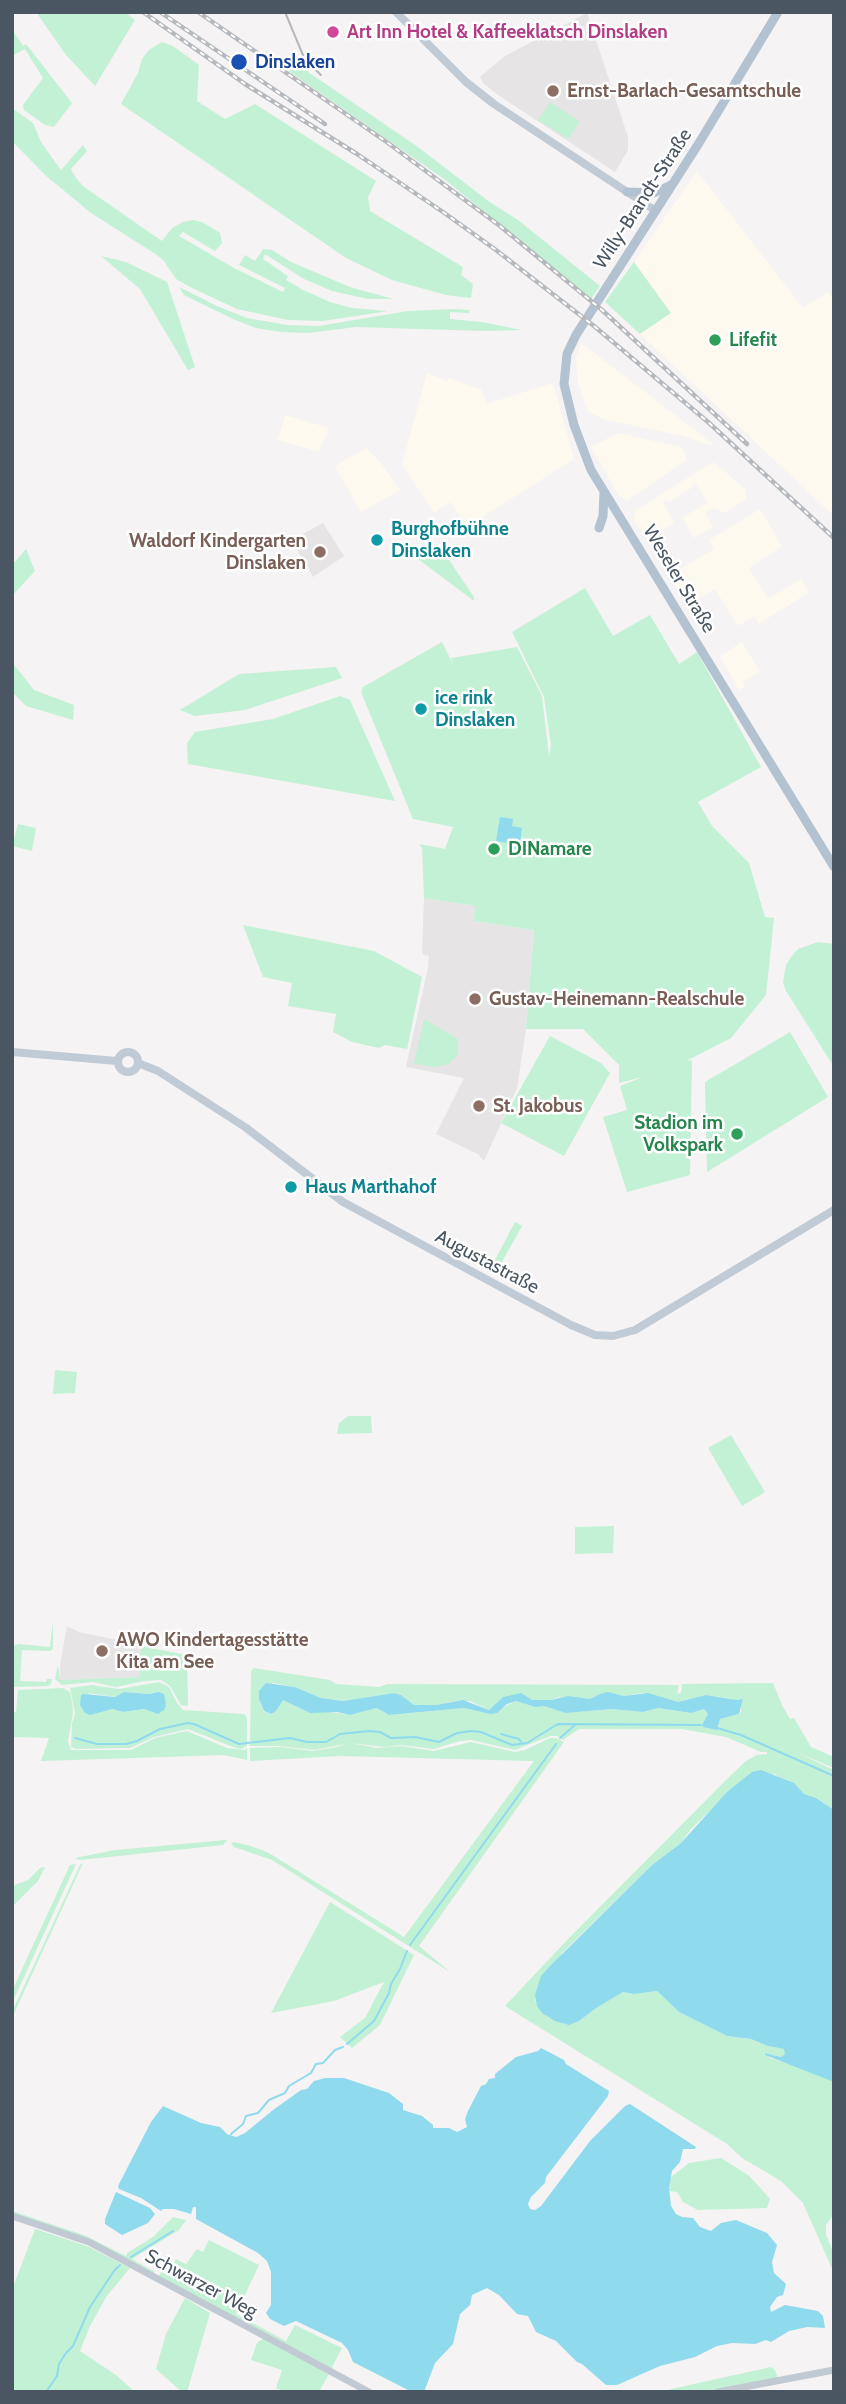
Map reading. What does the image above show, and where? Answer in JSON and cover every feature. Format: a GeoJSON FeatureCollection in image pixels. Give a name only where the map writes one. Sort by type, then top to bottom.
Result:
{"type":"FeatureCollection","features":[{"type":"Feature","properties":{"kind":"main road"},"geometry":{"type":"LineString","coordinates":[[396,12],[466,82],[494,104],[656,211]]}},
{"type":"Feature","properties":{"kind":"main road","name":"Willy-Brandt-Straße"},"geometry":{"type":"LineString","coordinates":[[601,295],[673,184],[778,12]]}},
{"type":"Feature","properties":{"kind":"main road"},"geometry":{"type":"LineString","coordinates":[[627,192],[654,193],[673,184]]}},
{"type":"Feature","properties":{"kind":"main road","name":"Weseler Straße"},"geometry":{"type":"LineString","coordinates":[[601,295],[572,343],[566,362],[565,384],[574,425],[591,470],[834,867]]}},
{"type":"Feature","properties":{"kind":"main road"},"geometry":{"type":"LineString","coordinates":[[599,527],[604,508],[604,491]]}},
{"type":"Feature","properties":{"kind":"main road"},"geometry":{"type":"LineString","coordinates":[[12,1052],[117,1061]]}},
{"type":"Feature","properties":{"kind":"main road"},"geometry":{"type":"LineString","coordinates":[[130,1052],[137,1058],[138,1063],[135,1069],[125,1072],[119,1068],[117,1061],[123,1053],[130,1052]]}},
{"type":"Feature","properties":{"kind":"main road","name":"Augustastraße"},"geometry":{"type":"LineString","coordinates":[[138,1063],[158,1071],[245,1127],[343,1202],[571,1325],[595,1335],[612,1336],[635,1330],[834,1210]]}},
{"type":"Feature","properties":{"kind":"street","name":"Schwarzer Weg"},"geometry":{"type":"LineString","coordinates":[[12,2216],[89,2242],[369,2392]]}},
{"type":"Feature","properties":{"kind":"street"},"geometry":{"type":"LineString","coordinates":[[718,2392],[834,2370]]}},
{"type":"Feature","properties":{"kind":"shaded area","name":"Ernst-Barlach-Gesamtschule"},"geometry":{"type":"Polygon","coordinates":[[[587,13],[628,137],[628,150],[615,172],[498,95],[483,83],[480,77],[505,56],[587,13]]]}},
{"type":"Feature","properties":{"kind":"shaded area"},"geometry":{"type":"Polygon","coordinates":[[[697,171],[803,308],[828,292],[834,300],[834,516],[640,334],[670,313],[634,262],[697,171]]]}},
{"type":"Feature","properties":{"kind":"shaded area"},"geometry":{"type":"Polygon","coordinates":[[[581,343],[712,443],[712,446],[683,436],[606,420],[588,412],[578,383],[576,358],[581,343]]]}},
{"type":"Feature","properties":{"kind":"shaded area"},"geometry":{"type":"Polygon","coordinates":[[[427,373],[482,390],[486,404],[553,383],[574,459],[467,527],[451,502],[434,513],[402,464],[427,373]]]}},
{"type":"Feature","properties":{"kind":"shaded area"},"geometry":{"type":"Polygon","coordinates":[[[285,415],[329,428],[319,452],[278,440],[285,415]]]}},
{"type":"Feature","properties":{"kind":"shaded area"},"geometry":{"type":"Polygon","coordinates":[[[618,433],[681,447],[686,460],[627,501],[619,496],[591,447],[618,433]]]}},
{"type":"Feature","properties":{"kind":"shaded area"},"geometry":{"type":"Polygon","coordinates":[[[366,448],[400,490],[361,512],[335,466],[366,448]]]}},
{"type":"Feature","properties":{"kind":"shaded area"},"geometry":{"type":"Polygon","coordinates":[[[715,463],[746,490],[746,499],[724,513],[714,508],[705,512],[713,527],[694,538],[682,518],[708,502],[695,483],[669,503],[667,499],[663,502],[674,523],[647,540],[634,520],[636,510],[715,463]]]}},
{"type":"Feature","properties":{"kind":"shaded area"},"geometry":{"type":"Polygon","coordinates":[[[760,509],[782,546],[749,568],[768,599],[802,578],[808,593],[759,624],[754,616],[738,626],[715,589],[687,606],[668,576],[714,549],[709,540],[760,509]]]}},
{"type":"Feature","properties":{"kind":"shaded area","name":"Waldorf Kindergarten Dinslaken"},"geometry":{"type":"Polygon","coordinates":[[[323,523],[344,556],[313,577],[296,548],[294,539],[323,523]]]}},
{"type":"Feature","properties":{"kind":"shaded area"},"geometry":{"type":"Polygon","coordinates":[[[742,642],[760,672],[743,682],[745,687],[739,690],[720,656],[742,642]]]}},
{"type":"Feature","properties":{"kind":"shaded area","name":"Gustav-Heinemann-Realschule"},"geometry":{"type":"Polygon","coordinates":[[[424,898],[475,906],[474,921],[534,930],[526,1029],[517,1088],[484,1161],[478,1154],[436,1134],[464,1078],[406,1067],[428,968],[429,956],[422,952],[424,898]]]}},
{"type":"Feature","properties":{"kind":"shaded area","name":"AWO Kindertagesstätte Kita am See"},"geometry":{"type":"Polygon","coordinates":[[[67,1626],[79,1632],[141,1645],[140,1677],[60,1680],[67,1626]]]}},
{"type":"Feature","properties":{"kind":"green space"},"geometry":{"type":"Polygon","coordinates":[[[36,12],[125,12],[135,20],[95,86],[66,55],[36,12]]]}},
{"type":"Feature","properties":{"kind":"green space"},"geometry":{"type":"Polygon","coordinates":[[[12,29],[23,46],[26,44],[72,103],[54,127],[45,125],[24,110],[23,105],[43,78],[25,49],[12,56],[12,29]]]}},
{"type":"Feature","properties":{"kind":"green space"},"geometry":{"type":"Polygon","coordinates":[[[162,42],[173,46],[199,65],[197,101],[225,119],[255,104],[376,181],[368,197],[370,211],[463,267],[461,275],[473,284],[471,298],[446,295],[392,280],[346,258],[121,104],[138,73],[142,59],[149,50],[162,42]]]}},
{"type":"Feature","properties":{"kind":"green space"},"geometry":{"type":"Polygon","coordinates":[[[266,51],[282,62],[286,57],[418,147],[491,203],[518,220],[600,286],[591,299],[444,179],[264,54],[266,51]]]}},
{"type":"Feature","properties":{"kind":"green space"},"geometry":{"type":"Polygon","coordinates":[[[550,102],[580,122],[568,139],[538,120],[550,102]]]}},
{"type":"Feature","properties":{"kind":"green space"},"geometry":{"type":"Polygon","coordinates":[[[12,108],[33,123],[41,142],[61,170],[83,145],[87,151],[71,169],[76,178],[84,187],[162,241],[172,228],[183,222],[202,222],[220,233],[222,243],[215,251],[183,232],[179,236],[283,292],[285,288],[239,265],[245,255],[255,261],[263,249],[272,250],[291,262],[350,287],[393,299],[368,299],[332,291],[304,279],[265,254],[263,259],[288,276],[286,280],[303,290],[352,308],[388,311],[323,321],[288,320],[237,309],[190,287],[176,279],[157,255],[91,213],[45,175],[12,141],[12,108]]]}},
{"type":"Feature","properties":{"kind":"green space"},"geometry":{"type":"Polygon","coordinates":[[[101,256],[126,262],[167,282],[195,367],[188,370],[140,289],[101,256]]]}},
{"type":"Feature","properties":{"kind":"green space"},"geometry":{"type":"Polygon","coordinates":[[[634,262],[671,313],[640,334],[605,302],[634,262]]]}},
{"type":"Feature","properties":{"kind":"green space"},"geometry":{"type":"Polygon","coordinates":[[[179,287],[247,318],[287,325],[319,326],[408,311],[454,309],[469,310],[469,313],[450,312],[450,319],[521,330],[356,327],[308,333],[281,332],[256,328],[233,319],[184,295],[179,287]]]}},
{"type":"Feature","properties":{"kind":"green space"},"geometry":{"type":"Polygon","coordinates":[[[439,545],[474,597],[474,601],[418,559],[439,545]]]}},
{"type":"Feature","properties":{"kind":"green space"},"geometry":{"type":"Polygon","coordinates":[[[26,549],[35,571],[12,596],[12,565],[26,549]]]}},
{"type":"Feature","properties":{"kind":"green space"},"geometry":{"type":"Polygon","coordinates":[[[585,588],[613,636],[650,615],[679,664],[697,652],[761,767],[698,802],[712,826],[749,863],[765,917],[774,918],[766,995],[731,1038],[686,1061],[692,1060],[690,1175],[627,1192],[603,1117],[627,1110],[620,1086],[643,1077],[619,1083],[619,1065],[583,1029],[526,1029],[534,930],[474,921],[475,906],[424,898],[422,848],[419,844],[445,849],[453,827],[413,819],[361,692],[363,687],[442,642],[455,668],[451,658],[517,647],[542,696],[549,757],[551,745],[544,697],[512,632],[585,588]]]}},
{"type":"Feature","properties":{"kind":"green space"},"geometry":{"type":"Polygon","coordinates":[[[12,662],[34,690],[74,705],[73,720],[26,706],[12,692],[12,662]]]}},
{"type":"Feature","properties":{"kind":"green space"},"geometry":{"type":"Polygon","coordinates":[[[336,667],[342,678],[245,710],[195,716],[180,710],[239,674],[336,667]]]}},
{"type":"Feature","properties":{"kind":"green space"},"geometry":{"type":"Polygon","coordinates":[[[340,696],[350,700],[395,801],[188,764],[187,743],[195,732],[273,719],[340,696]]]}},
{"type":"Feature","properties":{"kind":"green space"},"geometry":{"type":"Polygon","coordinates":[[[18,824],[36,828],[32,851],[12,846],[18,824]]]}},
{"type":"Feature","properties":{"kind":"green space"},"geometry":{"type":"Polygon","coordinates":[[[243,925],[374,951],[422,977],[407,1049],[385,1045],[379,1048],[352,1042],[333,1032],[336,1014],[288,1006],[292,983],[263,977],[243,925]]]}},
{"type":"Feature","properties":{"kind":"green space"},"geometry":{"type":"Polygon","coordinates":[[[818,942],[834,944],[834,1067],[783,982],[786,965],[798,949],[818,942]]]}},
{"type":"Feature","properties":{"kind":"green space"},"geometry":{"type":"Polygon","coordinates":[[[424,1019],[458,1039],[458,1054],[449,1064],[435,1067],[414,1064],[424,1019]]]}},
{"type":"Feature","properties":{"kind":"green space","name":"Stadion im Volkspark"},"geometry":{"type":"Polygon","coordinates":[[[790,1032],[828,1097],[707,1172],[705,1082],[790,1032]]]}},
{"type":"Feature","properties":{"kind":"green space"},"geometry":{"type":"Polygon","coordinates":[[[550,1036],[601,1063],[610,1073],[564,1156],[501,1123],[550,1036]]]}},
{"type":"Feature","properties":{"kind":"green space"},"geometry":{"type":"Polygon","coordinates":[[[515,1222],[522,1226],[499,1267],[493,1264],[515,1222]]]}},
{"type":"Feature","properties":{"kind":"green space"},"geometry":{"type":"Polygon","coordinates":[[[55,1370],[77,1372],[75,1393],[53,1394],[55,1370]]]}},
{"type":"Feature","properties":{"kind":"green space"},"geometry":{"type":"Polygon","coordinates":[[[348,1416],[371,1416],[372,1433],[337,1434],[339,1423],[348,1416]]]}},
{"type":"Feature","properties":{"kind":"green space"},"geometry":{"type":"Polygon","coordinates":[[[731,1435],[765,1492],[742,1506],[708,1448],[731,1435]]]}},
{"type":"Feature","properties":{"kind":"green space"},"geometry":{"type":"Polygon","coordinates":[[[614,1526],[613,1553],[575,1554],[575,1527],[614,1526]]]}},
{"type":"Feature","properties":{"kind":"green space"},"geometry":{"type":"Polygon","coordinates":[[[53,1622],[53,1649],[22,1650],[20,1681],[46,1682],[47,1679],[52,1679],[51,1684],[12,1687],[12,1646],[19,1644],[50,1647],[53,1622]]]}},
{"type":"Feature","properties":{"kind":"green space"},"geometry":{"type":"Polygon","coordinates":[[[141,1646],[187,1655],[188,1706],[181,1705],[170,1686],[161,1680],[116,1687],[93,1682],[62,1685],[55,1679],[58,1665],[60,1680],[140,1677],[141,1646]]]}},
{"type":"Feature","properties":{"kind":"green space"},"geometry":{"type":"Polygon","coordinates":[[[254,1668],[330,1680],[336,1684],[379,1687],[388,1684],[679,1685],[677,1694],[681,1693],[682,1684],[773,1683],[790,1719],[794,1718],[811,1747],[834,1757],[834,1768],[796,1752],[834,1770],[834,1810],[816,1798],[804,1795],[794,1784],[775,1774],[737,1784],[691,1829],[681,1843],[652,1865],[562,1953],[535,2000],[542,2013],[564,2024],[579,2021],[623,1992],[634,1994],[657,1991],[679,2012],[727,2036],[751,2039],[785,2049],[786,2054],[781,2057],[765,2053],[770,2058],[811,2071],[834,2082],[834,2214],[826,2225],[826,2235],[834,2254],[834,2273],[803,2203],[781,2181],[742,2158],[727,2144],[505,2006],[730,1776],[746,1761],[767,1752],[726,1737],[682,1729],[579,1729],[563,1740],[550,1736],[515,1750],[471,1740],[434,1749],[401,1745],[385,1747],[350,1743],[377,1748],[401,1746],[434,1751],[471,1742],[515,1752],[550,1738],[564,1742],[419,1946],[450,1972],[272,1860],[234,1847],[231,1843],[251,1846],[269,1853],[404,1937],[534,1761],[340,1756],[250,1761],[250,1748],[281,1747],[313,1751],[346,1744],[315,1750],[278,1746],[250,1746],[251,1671],[254,1668]],[[273,1683],[259,1699],[264,1712],[271,1714],[282,1700],[297,1707],[350,1715],[377,1708],[389,1715],[464,1708],[490,1714],[516,1701],[535,1707],[544,1705],[566,1713],[612,1709],[643,1712],[658,1708],[690,1713],[704,1709],[708,1714],[702,1725],[718,1727],[720,1719],[741,1711],[741,1703],[706,1695],[678,1702],[642,1693],[624,1696],[608,1693],[590,1699],[559,1697],[532,1700],[503,1697],[489,1710],[470,1701],[414,1705],[394,1693],[344,1701],[321,1698],[295,1687],[273,1683]]]}},
{"type":"Feature","properties":{"kind":"green space"},"geometry":{"type":"Polygon","coordinates":[[[159,1682],[169,1687],[183,1710],[244,1714],[247,1718],[247,1746],[241,1749],[233,1747],[188,1729],[154,1737],[130,1748],[71,1747],[75,1714],[70,1688],[92,1685],[119,1689],[159,1682]],[[124,1692],[115,1697],[88,1693],[103,1709],[123,1712],[145,1709],[161,1713],[166,1705],[158,1692],[124,1692]]]}},
{"type":"Feature","properties":{"kind":"green space"},"geometry":{"type":"Polygon","coordinates":[[[63,1688],[70,1692],[72,1702],[73,1713],[68,1741],[71,1750],[131,1750],[155,1738],[187,1731],[227,1748],[247,1748],[247,1760],[224,1755],[41,1761],[49,1738],[12,1737],[12,1713],[16,1712],[18,1690],[63,1688]]]}},
{"type":"Feature","properties":{"kind":"green space"},"geometry":{"type":"Polygon","coordinates":[[[227,1840],[223,1845],[80,1860],[75,1858],[115,1850],[227,1840]]]}},
{"type":"Feature","properties":{"kind":"green space"},"geometry":{"type":"Polygon","coordinates":[[[83,1863],[12,2018],[12,2012],[83,1863]]]}},
{"type":"Feature","properties":{"kind":"green space"},"geometry":{"type":"Polygon","coordinates":[[[76,1864],[12,2003],[12,1991],[70,1865],[76,1864]]]}},
{"type":"Feature","properties":{"kind":"green space"},"geometry":{"type":"Polygon","coordinates":[[[45,1867],[38,1881],[12,1907],[12,1886],[28,1880],[40,1868],[45,1867]]]}},
{"type":"Feature","properties":{"kind":"green space"},"geometry":{"type":"Polygon","coordinates":[[[330,1902],[414,1955],[380,2025],[352,2048],[340,2037],[365,2018],[384,1982],[334,2001],[271,2013],[330,1902]]]}},
{"type":"Feature","properties":{"kind":"green space"},"geometry":{"type":"Polygon","coordinates":[[[721,2158],[756,2183],[770,2199],[767,2208],[698,2210],[683,2202],[677,2192],[669,2191],[670,2178],[689,2163],[721,2158]]]}},
{"type":"Feature","properties":{"kind":"green space"},"geometry":{"type":"Polygon","coordinates":[[[12,2211],[84,2235],[126,2256],[153,2237],[173,2217],[186,2220],[179,2230],[132,2259],[155,2272],[153,2273],[91,2240],[12,2214],[12,2211]]]}},
{"type":"Feature","properties":{"kind":"green space"},"geometry":{"type":"Polygon","coordinates":[[[35,2229],[87,2246],[130,2268],[106,2297],[80,2351],[116,2375],[135,2392],[12,2392],[12,2290],[35,2229]]]}},
{"type":"Feature","properties":{"kind":"green space"},"geometry":{"type":"Polygon","coordinates":[[[209,2240],[259,2265],[236,2314],[286,2341],[295,2325],[342,2348],[331,2369],[159,2276],[162,2270],[168,2273],[176,2259],[186,2264],[197,2249],[203,2252],[209,2240]]]}},
{"type":"Feature","properties":{"kind":"green space"},"geometry":{"type":"Polygon","coordinates":[[[185,2298],[210,2313],[187,2392],[182,2392],[156,2369],[166,2334],[185,2298]]]}},
{"type":"Feature","properties":{"kind":"green space"},"geometry":{"type":"Polygon","coordinates":[[[264,2338],[330,2372],[319,2392],[286,2392],[276,2388],[282,2370],[251,2360],[257,2343],[264,2338]]]}},
{"type":"Feature","properties":{"kind":"green space"},"geometry":{"type":"Polygon","coordinates":[[[771,2367],[778,2378],[704,2392],[658,2392],[771,2367]]]}},
{"type":"Feature","properties":{"kind":"water"},"geometry":{"type":"Polygon","coordinates":[[[500,817],[513,819],[512,826],[522,828],[519,850],[508,848],[508,843],[496,841],[500,817]]]}},
{"type":"Feature","properties":{"kind":"water"},"geometry":{"type":"Polygon","coordinates":[[[266,1683],[295,1687],[321,1698],[343,1701],[394,1693],[414,1705],[436,1705],[463,1700],[489,1710],[503,1697],[521,1693],[532,1700],[568,1696],[590,1699],[608,1692],[624,1696],[648,1693],[678,1702],[706,1695],[743,1699],[739,1714],[720,1719],[717,1730],[703,1727],[708,1714],[704,1709],[691,1713],[658,1708],[643,1712],[612,1709],[566,1713],[516,1701],[507,1704],[497,1713],[490,1714],[464,1708],[389,1715],[377,1708],[350,1715],[337,1712],[310,1713],[283,1700],[271,1714],[264,1711],[259,1699],[259,1691],[266,1683]]]}},
{"type":"Feature","properties":{"kind":"water"},"geometry":{"type":"Polygon","coordinates":[[[124,1692],[158,1692],[164,1694],[166,1705],[158,1714],[144,1709],[123,1712],[112,1709],[90,1715],[85,1713],[80,1705],[81,1695],[84,1694],[115,1697],[124,1692]]]}},
{"type":"Feature","properties":{"kind":"water"},"geometry":{"type":"Polygon","coordinates":[[[761,1770],[794,1783],[804,1794],[816,1798],[834,1810],[834,2082],[765,2055],[781,2057],[785,2054],[784,2049],[751,2039],[727,2036],[679,2012],[657,1991],[634,1994],[623,1992],[569,2025],[542,2013],[537,2006],[535,1995],[541,1976],[550,1966],[652,1865],[681,1843],[727,1792],[752,1772],[761,1770]]]}},
{"type":"Feature","properties":{"kind":"water"},"geometry":{"type":"Polygon","coordinates":[[[541,2048],[564,2060],[566,2064],[609,2091],[608,2096],[546,2177],[545,2183],[531,2197],[528,2204],[530,2209],[535,2210],[541,2206],[590,2141],[630,2104],[696,2147],[683,2149],[680,2162],[672,2171],[669,2188],[671,2206],[676,2214],[693,2218],[700,2227],[711,2231],[721,2223],[736,2220],[767,2233],[777,2245],[772,2262],[774,2273],[786,2284],[783,2295],[777,2297],[770,2307],[771,2312],[785,2305],[818,2311],[823,2316],[825,2328],[807,2327],[789,2331],[771,2342],[766,2340],[755,2344],[732,2343],[717,2346],[695,2357],[660,2366],[617,2385],[606,2385],[556,2341],[536,2332],[528,2316],[517,2314],[499,2295],[487,2288],[472,2295],[470,2305],[460,2314],[453,2344],[435,2363],[424,2392],[412,2392],[353,2362],[342,2343],[296,2321],[284,2326],[270,2319],[266,2313],[271,2305],[271,2272],[267,2261],[258,2253],[196,2219],[196,2207],[193,2207],[191,2214],[174,2209],[161,2211],[118,2186],[151,2122],[163,2106],[201,2123],[220,2127],[227,2134],[236,2137],[301,2090],[307,2089],[314,2081],[344,2078],[389,2093],[403,2104],[403,2110],[422,2116],[433,2128],[449,2128],[457,2132],[467,2127],[465,2119],[481,2086],[489,2079],[495,2078],[495,2074],[516,2057],[541,2048]]]}},
{"type":"Feature","properties":{"kind":"water"},"geometry":{"type":"Polygon","coordinates":[[[116,2192],[150,2208],[155,2214],[148,2223],[122,2235],[105,2224],[116,2192]]]}},
{"type":"Feature","properties":{"kind":"waterway"},"geometry":{"type":"LineString","coordinates":[[75,1738],[97,1744],[126,1744],[160,1729],[188,1723],[239,1744],[290,1738],[326,1742],[340,1734],[369,1731],[380,1732],[391,1738],[415,1737],[439,1742],[457,1733],[471,1731],[481,1732],[512,1745],[527,1743],[558,1724],[701,1725]]}},
{"type":"Feature","properties":{"kind":"waterway"},"geometry":{"type":"LineString","coordinates":[[560,1738],[575,1725]]}},
{"type":"Feature","properties":{"kind":"waterway"},"geometry":{"type":"LineString","coordinates":[[717,1728],[741,1735],[834,1776]]}},
{"type":"Feature","properties":{"kind":"waterway"},"geometry":{"type":"LineString","coordinates":[[501,1734],[521,1742]]}},
{"type":"Feature","properties":{"kind":"waterway"},"geometry":{"type":"LineString","coordinates":[[410,1945],[556,1744]]}},
{"type":"Feature","properties":{"kind":"waterway"},"geometry":{"type":"LineString","coordinates":[[347,2044],[374,2021],[407,1951]]}},
{"type":"Feature","properties":{"kind":"waterway"},"geometry":{"type":"LineString","coordinates":[[231,2134],[243,2124],[246,2116],[258,2113],[269,2100],[285,2093],[289,2086],[311,2073],[316,2064],[323,2063],[335,2050],[343,2047]]}},
{"type":"Feature","properties":{"kind":"waterway"},"geometry":{"type":"LineString","coordinates":[[131,2257],[173,2231]]}},
{"type":"Feature","properties":{"kind":"waterway"},"geometry":{"type":"LineString","coordinates":[[46,2392],[57,2376],[59,2364],[73,2346],[90,2307],[120,2265]]}},
{"type":"Feature","properties":{"kind":"tram line"},"geometry":{"type":"LineString","coordinates":[[285,12],[305,60],[321,75]]}},
{"type":"Feature","properties":{"kind":"railway"},"geometry":{"type":"LineString","coordinates":[[143,12],[245,84],[357,154],[496,250],[594,326],[708,422],[834,538]]}},
{"type":"Feature","properties":{"kind":"railway"},"geometry":{"type":"LineString","coordinates":[[160,12],[325,124]]}},
{"type":"Feature","properties":{"kind":"railway"},"geometry":{"type":"LineString","coordinates":[[198,12],[388,143],[500,226],[602,310],[747,444]]}},
{"type":"Feature","properties":{"kind":"place","name":"Art Inn Hotel & Kaffeeklatsch Dinslaken"},"geometry":{"type":"Point","coordinates":[333,32]}},
{"type":"Feature","properties":{"kind":"place","name":"Dinslaken"},"geometry":{"type":"Point","coordinates":[239,62]}},
{"type":"Feature","properties":{"kind":"place","name":"Ernst-Barlach-Gesamtschule"},"geometry":{"type":"Point","coordinates":[553,91]}},
{"type":"Feature","properties":{"kind":"place","name":"Lifefit"},"geometry":{"type":"Point","coordinates":[715,340]}},
{"type":"Feature","properties":{"kind":"place","name":"Burghofbühne Dinslaken"},"geometry":{"type":"Point","coordinates":[377,540]}},
{"type":"Feature","properties":{"kind":"place","name":"Waldorf Kindergarten Dinslaken"},"geometry":{"type":"Point","coordinates":[320,552]}},
{"type":"Feature","properties":{"kind":"place","name":"ice rink Dinslaken"},"geometry":{"type":"Point","coordinates":[421,709]}},
{"type":"Feature","properties":{"kind":"place","name":"DINamare"},"geometry":{"type":"Point","coordinates":[494,849]}},
{"type":"Feature","properties":{"kind":"place","name":"Gustav-Heinemann-Realschule"},"geometry":{"type":"Point","coordinates":[475,999]}},
{"type":"Feature","properties":{"kind":"place","name":"St. Jakobus"},"geometry":{"type":"Point","coordinates":[479,1106]}},
{"type":"Feature","properties":{"kind":"place","name":"Stadion im Volkspark"},"geometry":{"type":"Point","coordinates":[737,1134]}},
{"type":"Feature","properties":{"kind":"place","name":"Haus Marthahof"},"geometry":{"type":"Point","coordinates":[291,1187]}},
{"type":"Feature","properties":{"kind":"place","name":"AWO Kindertagesstätte Kita am See"},"geometry":{"type":"Point","coordinates":[102,1651]}}]}
